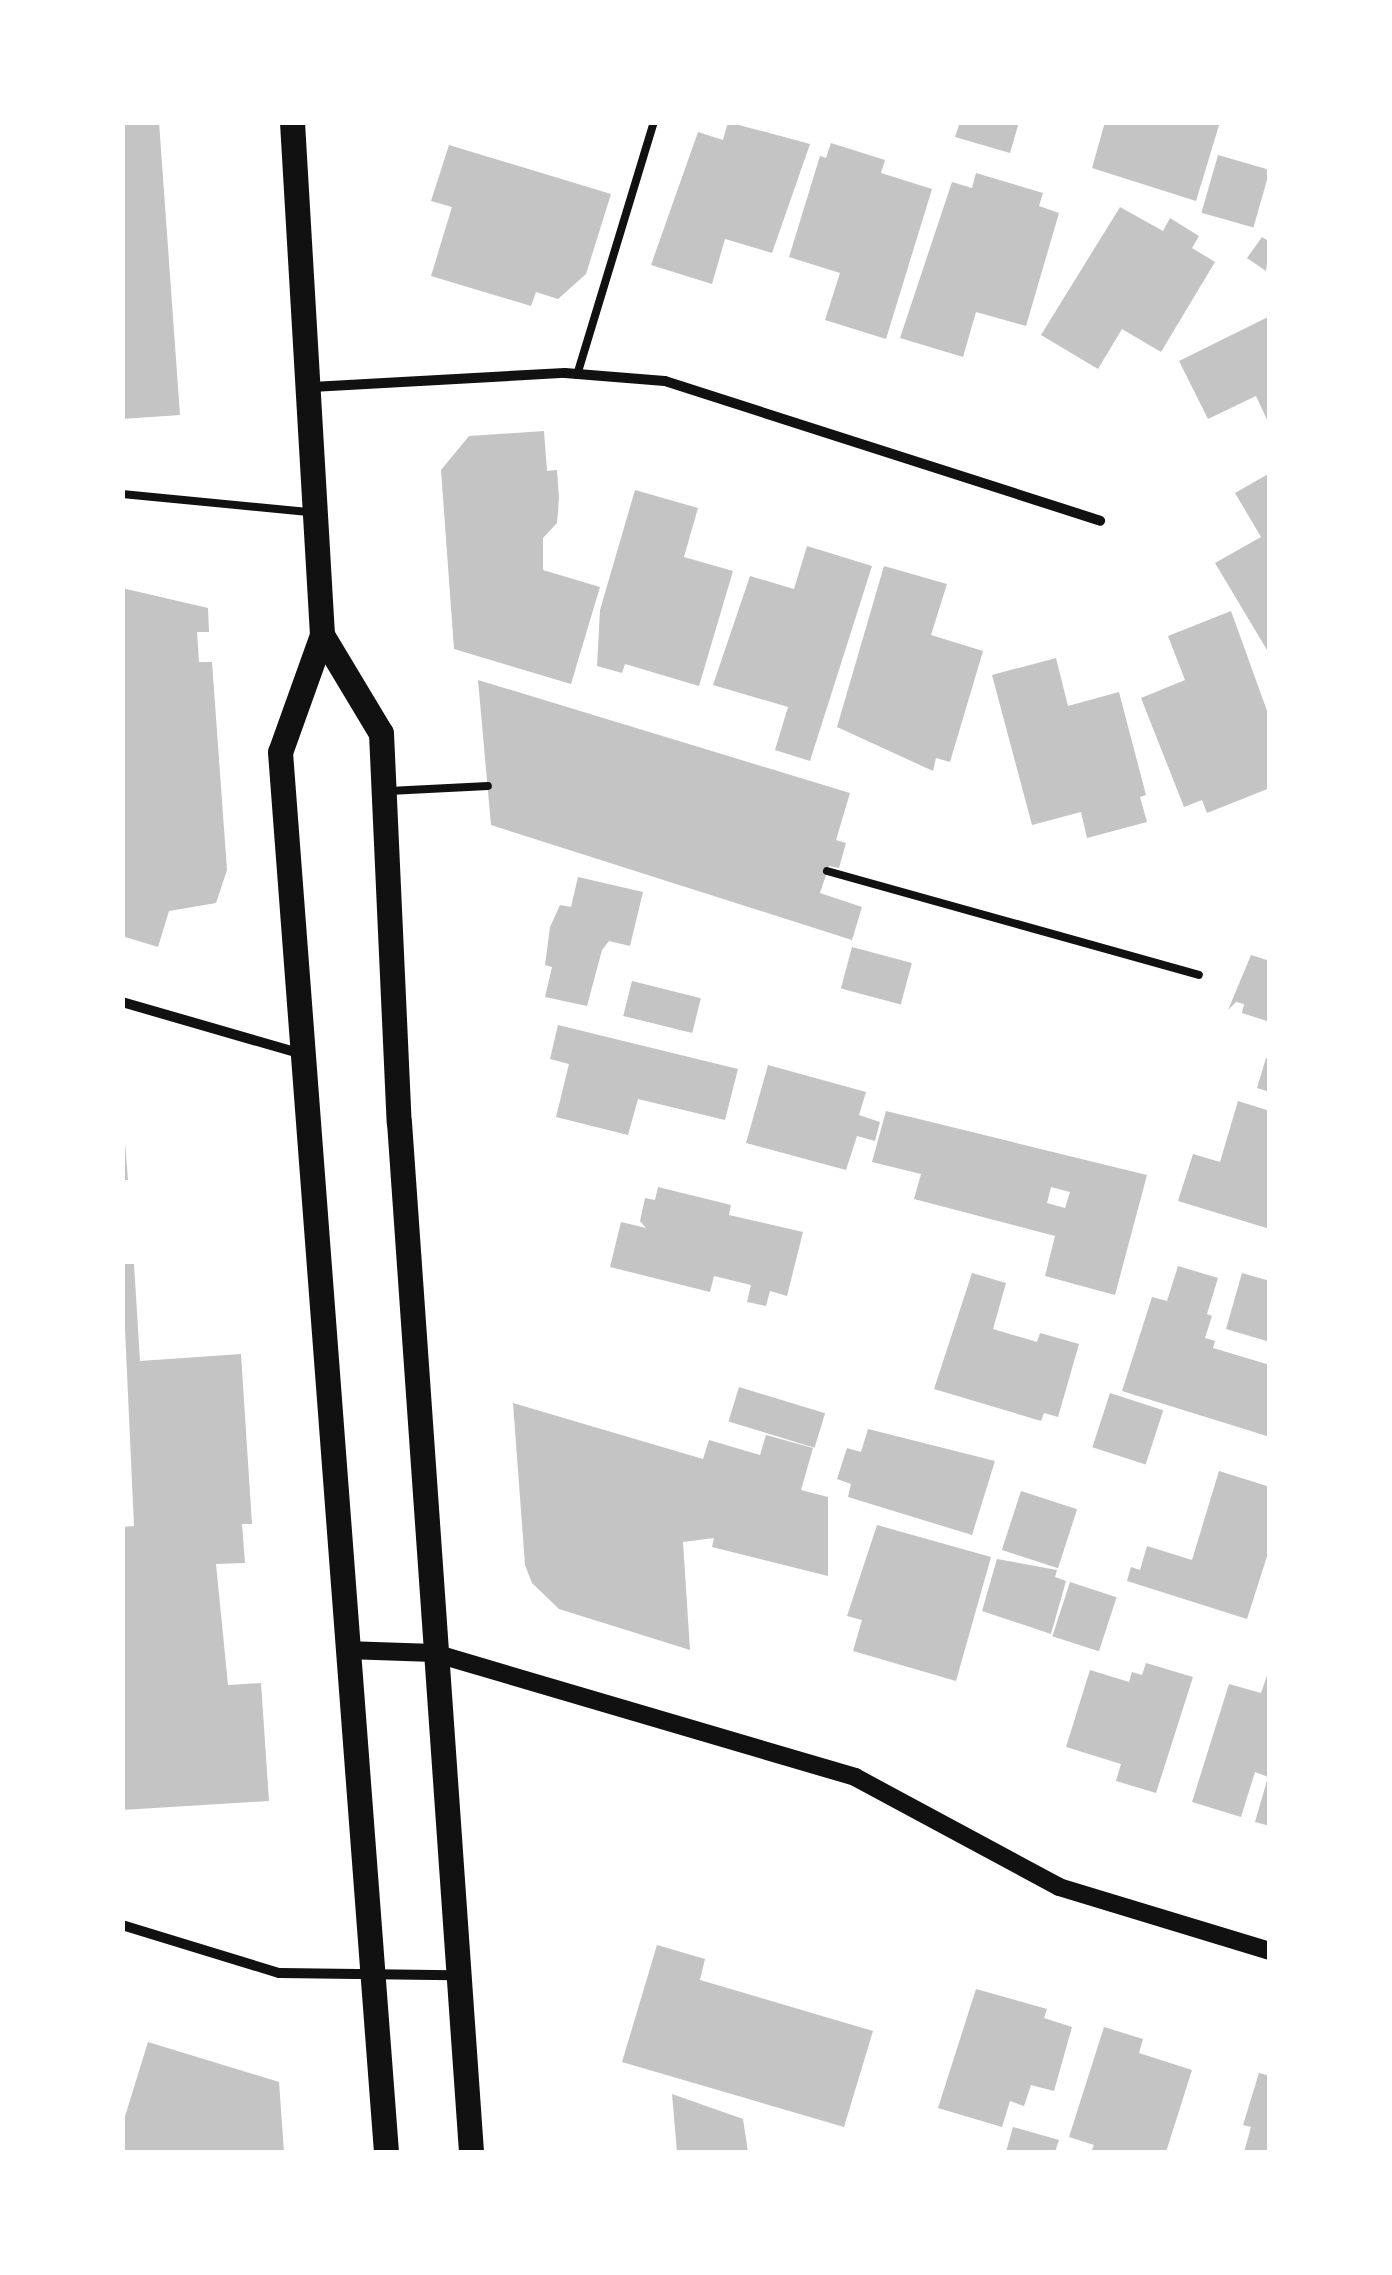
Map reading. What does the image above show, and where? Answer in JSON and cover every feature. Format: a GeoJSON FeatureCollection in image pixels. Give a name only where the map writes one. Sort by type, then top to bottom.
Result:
{"type":"FeatureCollection","features":[{"type":"Feature","properties":{"kind":"main road"},"geometry":{"type":"LineString","coordinates":[[292,122],[312,387],[322,635],[280,752],[386,2152]]}},
{"type":"Feature","properties":{"kind":"main road"},"geometry":{"type":"LineString","coordinates":[[322,635],[382,733],[454,1975],[472,2152]]}},
{"type":"Feature","properties":{"kind":"street"},"geometry":{"type":"LineString","coordinates":[[312,387],[577,375],[665,381],[1100,520]]}},
{"type":"Feature","properties":{"kind":"street"},"geometry":{"type":"LineString","coordinates":[[122,1002],[302,1054]]}},
{"type":"Feature","properties":{"kind":"street"},"geometry":{"type":"LineString","coordinates":[[346,1650],[434,1653],[855,1777],[1059,1887],[1270,1952]]}},
{"type":"Feature","properties":{"kind":"street"},"geometry":{"type":"LineString","coordinates":[[122,1925],[279,1972],[454,1975]]}},
{"type":"Feature","properties":{"kind":"lane"},"geometry":{"type":"LineString","coordinates":[[577,375],[654,122]]}},
{"type":"Feature","properties":{"kind":"lane"},"geometry":{"type":"LineString","coordinates":[[122,494],[142,500],[317,513]]}},
{"type":"Feature","properties":{"kind":"lane"},"geometry":{"type":"LineString","coordinates":[[384,791],[488,786]]}},
{"type":"Feature","properties":{"kind":"lane"},"geometry":{"type":"LineString","coordinates":[[827,871],[1198,974]]}},
{"type":"Feature","properties":{"kind":"building"},"geometry":{"type":"Polygon","coordinates":[[[122,122],[159,122],[180,415],[122,419],[122,122]]]}},
{"type":"Feature","properties":{"kind":"building"},"geometry":{"type":"Polygon","coordinates":[[[728,122],[810,144],[772,253],[725,239],[712,284],[651,265],[698,132],[723,140],[728,122]]]}},
{"type":"Feature","properties":{"kind":"building"},"geometry":{"type":"Polygon","coordinates":[[[960,122],[1019,122],[1010,153],[955,137],[960,122]]]}},
{"type":"Feature","properties":{"kind":"building"},"geometry":{"type":"Polygon","coordinates":[[[1105,122],[1220,122],[1196,201],[1092,168],[1105,122]]]}},
{"type":"Feature","properties":{"kind":"building"},"geometry":{"type":"Polygon","coordinates":[[[831,143],[885,160],[881,173],[932,189],[886,339],[825,320],[840,273],[789,257],[820,156],[826,158],[831,143]]]}},
{"type":"Feature","properties":{"kind":"building"},"geometry":{"type":"Polygon","coordinates":[[[449,145],[611,194],[586,274],[558,299],[536,292],[531,306],[431,276],[452,207],[431,201],[449,145]]]}},
{"type":"Feature","properties":{"kind":"building"},"geometry":{"type":"Polygon","coordinates":[[[1218,155],[1270,170],[1253,228],[1201,213],[1218,155]]]}},
{"type":"Feature","properties":{"kind":"building"},"geometry":{"type":"Polygon","coordinates":[[[976,173],[1043,193],[1039,206],[1059,213],[1026,326],[976,312],[963,357],[900,338],[952,182],[972,188],[976,173]]]}},
{"type":"Feature","properties":{"kind":"building"},"geometry":{"type":"Polygon","coordinates":[[[1120,207],[1163,231],[1170,218],[1199,236],[1192,248],[1215,262],[1161,352],[1122,329],[1098,369],[1041,335],[1120,207]]]}},
{"type":"Feature","properties":{"kind":"building"},"geometry":{"type":"Polygon","coordinates":[[[1262,237],[1270,242],[1266,271],[1247,258],[1262,237]]]}},
{"type":"Feature","properties":{"kind":"building"},"geometry":{"type":"Polygon","coordinates":[[[1270,316],[1270,426],[1256,396],[1208,419],[1179,361],[1270,316]]]}},
{"type":"Feature","properties":{"kind":"building"},"geometry":{"type":"Polygon","coordinates":[[[544,431],[547,471],[557,470],[559,498],[557,523],[543,538],[543,570],[600,587],[571,684],[454,649],[441,470],[469,436],[544,431]]]}},
{"type":"Feature","properties":{"kind":"building"},"geometry":{"type":"Polygon","coordinates":[[[1270,473],[1270,655],[1215,563],[1261,537],[1235,493],[1270,473]]]}},
{"type":"Feature","properties":{"kind":"building"},"geometry":{"type":"Polygon","coordinates":[[[635,490],[698,508],[684,557],[733,571],[699,686],[625,664],[622,673],[597,666],[600,610],[635,490]]]}},
{"type":"Feature","properties":{"kind":"building"},"geometry":{"type":"Polygon","coordinates":[[[807,546],[872,566],[810,761],[775,750],[788,707],[713,685],[750,576],[794,589],[807,546]]]}},
{"type":"Feature","properties":{"kind":"building"},"geometry":{"type":"Polygon","coordinates":[[[884,566],[947,584],[931,635],[983,651],[950,762],[936,758],[933,771],[837,727],[884,566]]]}},
{"type":"Feature","properties":{"kind":"building"},"geometry":{"type":"Polygon","coordinates":[[[122,588],[208,608],[209,632],[197,632],[199,662],[212,662],[227,870],[216,903],[169,911],[158,947],[122,936],[122,588]]]}},
{"type":"Feature","properties":{"kind":"building"},"geometry":{"type":"Polygon","coordinates":[[[1231,611],[1270,719],[1270,788],[1207,813],[1202,800],[1184,807],[1141,698],[1185,680],[1168,636],[1231,611]]]}},
{"type":"Feature","properties":{"kind":"building"},"geometry":{"type":"Polygon","coordinates":[[[1056,658],[1068,706],[1119,692],[1146,795],[1140,797],[1147,822],[1087,838],[1081,812],[1032,825],[992,675],[1056,658]]]}},
{"type":"Feature","properties":{"kind":"building"},"geometry":{"type":"Polygon","coordinates":[[[478,680],[850,793],[836,840],[846,843],[839,868],[829,866],[820,893],[862,907],[852,940],[491,825],[478,680]]]}},
{"type":"Feature","properties":{"kind":"building"},"geometry":{"type":"Polygon","coordinates":[[[578,877],[643,892],[630,946],[609,941],[602,950],[587,1006],[545,997],[552,967],[545,965],[550,927],[560,905],[571,907],[578,877]]]}},
{"type":"Feature","properties":{"kind":"building"},"geometry":{"type":"Polygon","coordinates":[[[852,947],[912,963],[901,1005],[841,989],[852,947]]]}},
{"type":"Feature","properties":{"kind":"building"},"geometry":{"type":"Polygon","coordinates":[[[1251,955],[1270,961],[1270,1022],[1242,1013],[1244,1004],[1236,1002],[1228,1010],[1251,955]]]}},
{"type":"Feature","properties":{"kind":"building"},"geometry":{"type":"Polygon","coordinates":[[[632,981],[701,998],[692,1033],[623,1016],[632,981]]]}},
{"type":"Feature","properties":{"kind":"building"},"geometry":{"type":"Polygon","coordinates":[[[558,1025],[738,1069],[725,1120],[638,1099],[628,1135],[556,1117],[569,1064],[550,1059],[558,1025]]]}},
{"type":"Feature","properties":{"kind":"building"},"geometry":{"type":"Polygon","coordinates":[[[1266,1058],[1270,1059],[1270,1092],[1257,1088],[1266,1058]]]}},
{"type":"Feature","properties":{"kind":"building"},"geometry":{"type":"Polygon","coordinates":[[[768,1065],[866,1092],[859,1115],[880,1122],[875,1141],[857,1136],[846,1170],[746,1143],[768,1065]]]}},
{"type":"Feature","properties":{"kind":"building"},"geometry":{"type":"Polygon","coordinates":[[[1238,1101],[1270,1111],[1270,1229],[1178,1201],[1193,1154],[1220,1162],[1238,1101]]]}},
{"type":"Feature","properties":{"kind":"building"},"geometry":{"type":"Polygon","coordinates":[[[886,1111],[1147,1175],[1115,1295],[1045,1276],[1055,1236],[914,1199],[921,1174],[872,1162],[886,1111]],[[1051,1187],[1047,1203],[1065,1208],[1070,1192],[1051,1187]]]}},
{"type":"Feature","properties":{"kind":"building"},"geometry":{"type":"Polygon","coordinates":[[[125,1143],[128,1180],[122,1180],[125,1143]]]}},
{"type":"Feature","properties":{"kind":"building"},"geometry":{"type":"Polygon","coordinates":[[[658,1187],[731,1205],[729,1215],[803,1232],[787,1296],[770,1291],[766,1306],[747,1302],[751,1285],[714,1276],[710,1292],[610,1267],[621,1222],[646,1228],[640,1221],[645,1198],[655,1200],[658,1187]]]}},
{"type":"Feature","properties":{"kind":"building"},"geometry":{"type":"Polygon","coordinates":[[[122,1264],[134,1264],[140,1361],[241,1354],[252,1524],[242,1524],[245,1563],[216,1564],[228,1685],[261,1683],[269,1801],[122,1810],[122,1527],[134,1526],[122,1264]]]}},
{"type":"Feature","properties":{"kind":"building"},"geometry":{"type":"Polygon","coordinates":[[[1178,1266],[1218,1278],[1207,1314],[1212,1316],[1205,1338],[1215,1341],[1213,1348],[1270,1365],[1270,1437],[1122,1391],[1152,1297],[1167,1301],[1178,1266]]]}},
{"type":"Feature","properties":{"kind":"building"},"geometry":{"type":"Polygon","coordinates":[[[972,1273],[1006,1283],[993,1329],[1037,1342],[1040,1333],[1079,1344],[1058,1417],[1044,1413],[1041,1421],[934,1389],[972,1273]]]}},
{"type":"Feature","properties":{"kind":"building"},"geometry":{"type":"Polygon","coordinates":[[[1242,1273],[1270,1281],[1270,1342],[1226,1329],[1242,1273]]]}},
{"type":"Feature","properties":{"kind":"building"},"geometry":{"type":"Polygon","coordinates":[[[739,1387],[825,1413],[815,1448],[728,1421],[739,1387]]]}},
{"type":"Feature","properties":{"kind":"building"},"geometry":{"type":"Polygon","coordinates":[[[1110,1393],[1163,1410],[1146,1465],[1092,1447],[1110,1393]]]}},
{"type":"Feature","properties":{"kind":"building"},"geometry":{"type":"Polygon","coordinates":[[[513,1403],[703,1459],[709,1440],[760,1455],[766,1435],[813,1448],[801,1490],[828,1497],[828,1576],[712,1547],[714,1538],[683,1542],[690,1650],[559,1609],[532,1583],[525,1565],[513,1403]]]}},
{"type":"Feature","properties":{"kind":"building"},"geometry":{"type":"Polygon","coordinates":[[[868,1429],[995,1461],[972,1535],[848,1497],[851,1484],[837,1479],[847,1448],[861,1452],[868,1429]]]}},
{"type":"Feature","properties":{"kind":"building"},"geometry":{"type":"Polygon","coordinates":[[[1219,1471],[1270,1487],[1270,1547],[1247,1619],[1127,1581],[1131,1567],[1140,1570],[1147,1546],[1192,1560],[1219,1471]]]}},
{"type":"Feature","properties":{"kind":"building"},"geometry":{"type":"Polygon","coordinates":[[[1021,1491],[1077,1509],[1058,1568],[1002,1550],[1021,1491]]]}},
{"type":"Feature","properties":{"kind":"building"},"geometry":{"type":"Polygon","coordinates":[[[877,1525],[991,1557],[956,1681],[853,1651],[862,1620],[847,1616],[877,1525]]]}},
{"type":"Feature","properties":{"kind":"building"},"geometry":{"type":"Polygon","coordinates":[[[997,1559],[1057,1570],[1055,1577],[1066,1581],[1051,1634],[982,1611],[997,1559]]]}},
{"type":"Feature","properties":{"kind":"building"},"geometry":{"type":"Polygon","coordinates":[[[1070,1582],[1117,1597],[1099,1651],[1052,1636],[1070,1582]]]}},
{"type":"Feature","properties":{"kind":"building"},"geometry":{"type":"Polygon","coordinates":[[[1146,1663],[1193,1677],[1156,1793],[1116,1781],[1121,1764],[1066,1747],[1090,1670],[1129,1682],[1132,1672],[1142,1675],[1146,1663]]]}},
{"type":"Feature","properties":{"kind":"building"},"geometry":{"type":"Polygon","coordinates":[[[1269,1670],[1270,1826],[1255,1822],[1268,1777],[1255,1772],[1241,1817],[1192,1802],[1229,1684],[1261,1693],[1269,1670]]]}},
{"type":"Feature","properties":{"kind":"building"},"geometry":{"type":"Polygon","coordinates":[[[657,1945],[705,1959],[700,1980],[873,2031],[844,2127],[622,2062],[657,1945]]]}},
{"type":"Feature","properties":{"kind":"building"},"geometry":{"type":"Polygon","coordinates":[[[976,1989],[1047,2009],[1044,2018],[1072,2027],[1054,2091],[1031,2085],[1024,2106],[1010,2101],[1002,2127],[938,2108],[976,1989]]]}},
{"type":"Feature","properties":{"kind":"building"},"geometry":{"type":"Polygon","coordinates":[[[1104,2027],[1143,2039],[1139,2053],[1192,2070],[1166,2152],[1091,2152],[1094,2145],[1069,2137],[1104,2027]]]}},
{"type":"Feature","properties":{"kind":"building"},"geometry":{"type":"Polygon","coordinates":[[[148,2042],[279,2082],[284,2152],[122,2152],[122,2126],[148,2042]]]}},
{"type":"Feature","properties":{"kind":"building"},"geometry":{"type":"Polygon","coordinates":[[[1259,2073],[1270,2076],[1270,2152],[1244,2152],[1251,2127],[1243,2125],[1259,2073]]]}},
{"type":"Feature","properties":{"kind":"building"},"geometry":{"type":"Polygon","coordinates":[[[672,2094],[743,2119],[748,2152],[677,2152],[672,2094]]]}},
{"type":"Feature","properties":{"kind":"building"},"geometry":{"type":"Polygon","coordinates":[[[1013,2127],[1059,2140],[1055,2152],[1006,2152],[1013,2127]]]}}]}
